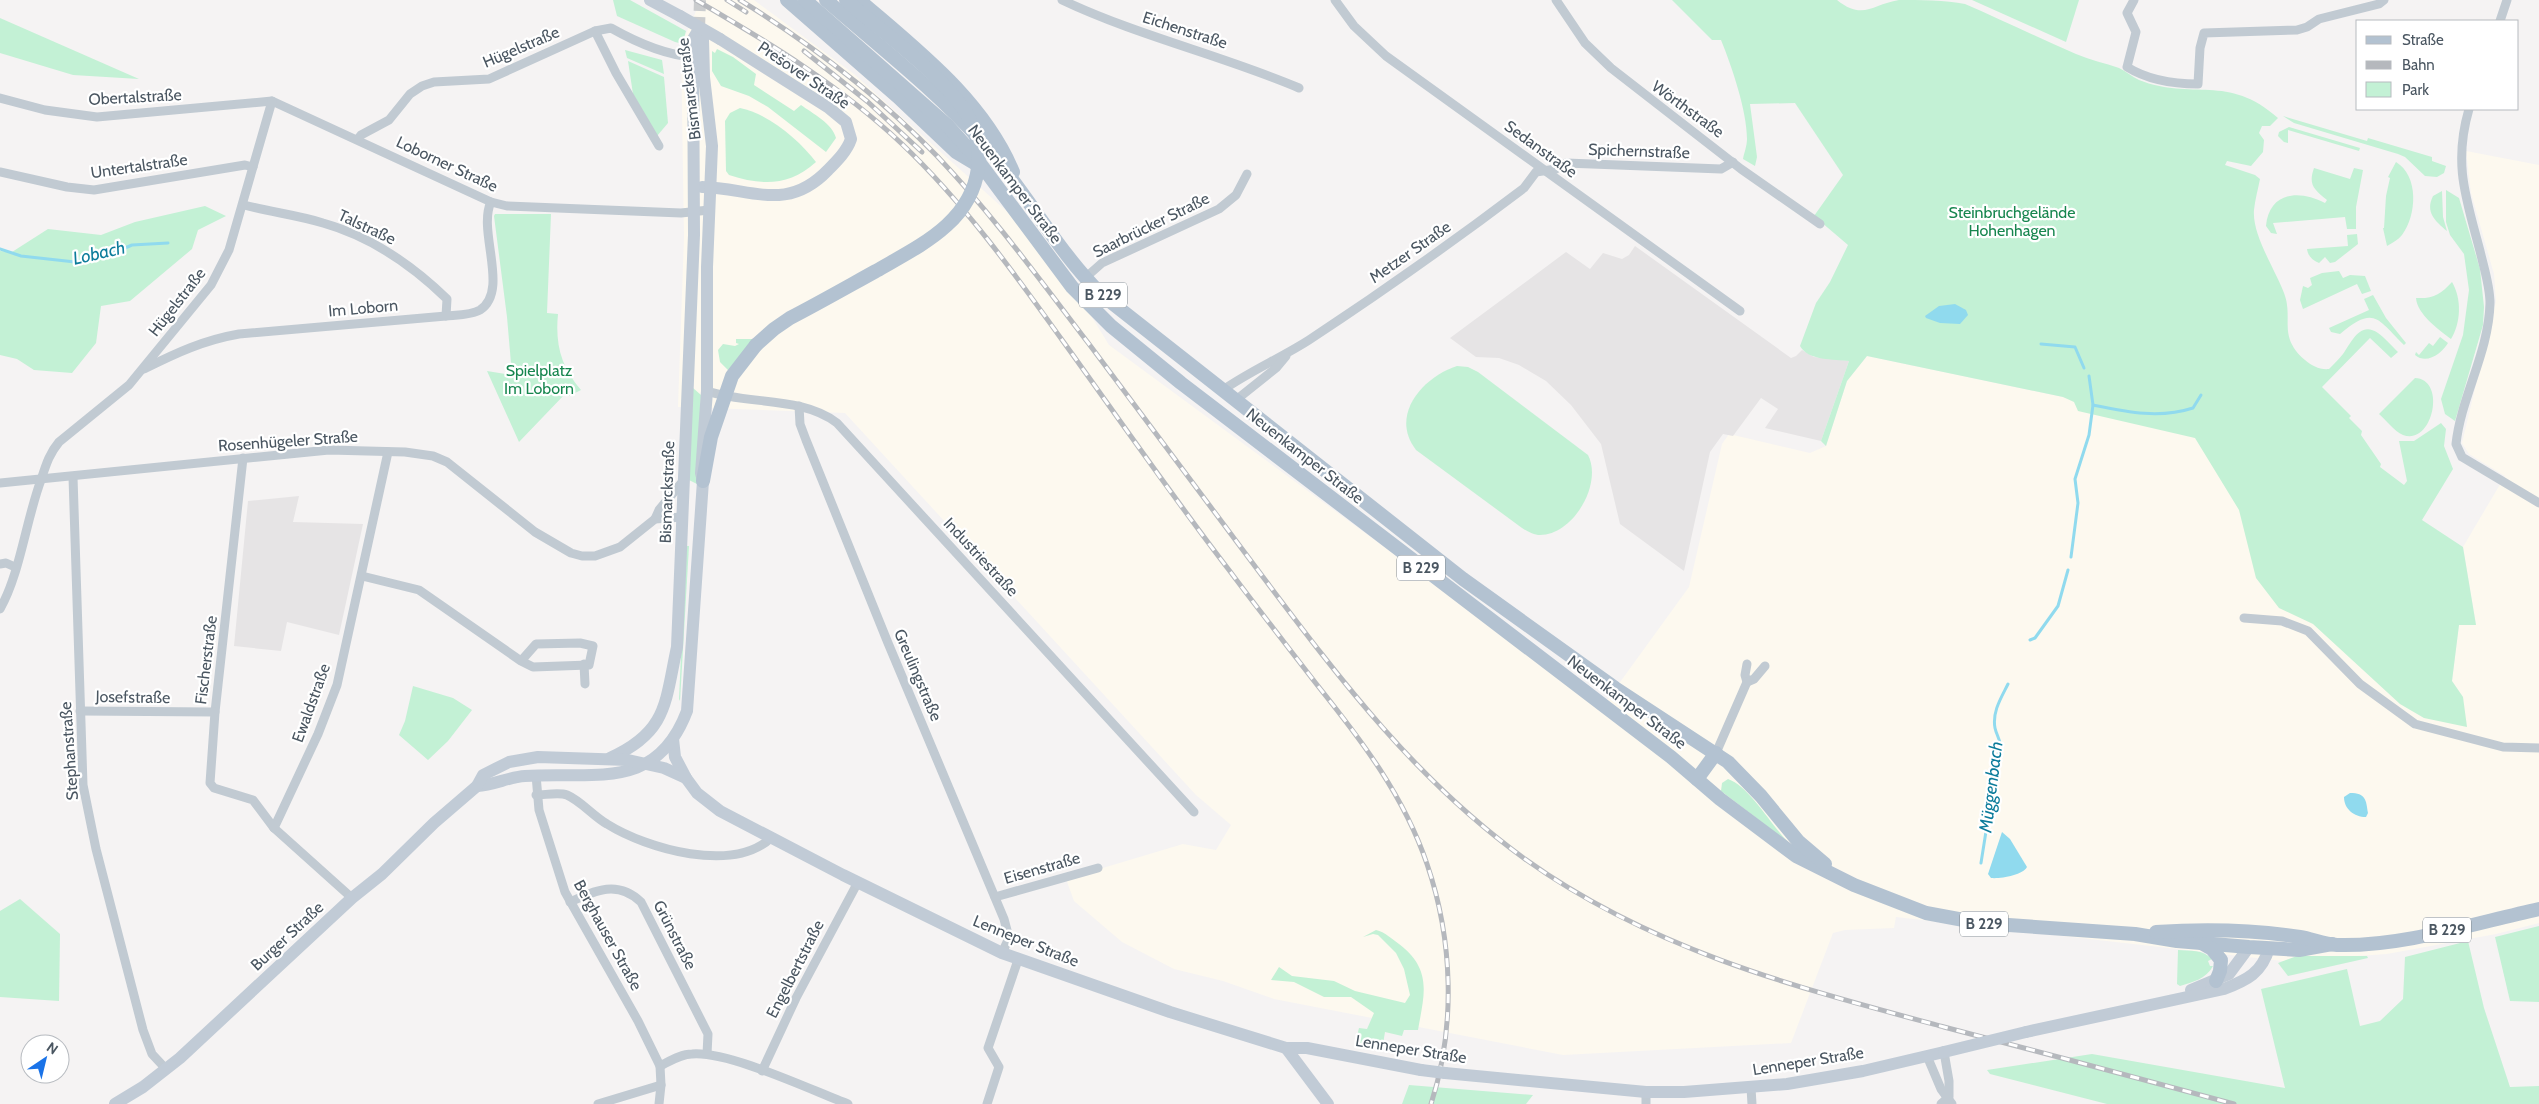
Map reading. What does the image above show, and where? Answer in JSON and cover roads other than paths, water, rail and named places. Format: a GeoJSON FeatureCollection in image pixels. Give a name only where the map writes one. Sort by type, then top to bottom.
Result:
{"type":"FeatureCollection","features":[{"type":"Feature","properties":{"kind":"main road","name":"Prešover Straße"},"geometry":{"type":"LineString","coordinates":[[650,0],[720,39],[829,108],[846,122],[851,135],[844,152],[820,178],[792,194],[766,196],[710,187],[694,187]]}},
{"type":"Feature","properties":{"kind":"main road","name":"B 229"},"geometry":{"type":"LineString","coordinates":[[787,0],[898,97],[956,152],[985,170]]}},
{"type":"Feature","properties":{"kind":"main road","name":"Neuenkamper Straße"},"geometry":{"type":"LineString","coordinates":[[805,0],[919,89],[982,142],[1020,189],[1085,278],[1102,295],[1491,600],[1615,688],[1716,753],[1740,772],[1798,840],[1841,878]]}},
{"type":"Feature","properties":{"kind":"main road","name":"Neuenkamper Straße"},"geometry":{"type":"LineString","coordinates":[[826,0],[919,89],[985,170],[1043,250],[1089,306],[1208,404],[1789,851],[1841,878],[1905,906],[1946,917],[1980,923],[2135,934],[2202,943],[2252,940]]}},
{"type":"Feature","properties":{"kind":"main road"},"geometry":{"type":"LineString","coordinates":[[703,481],[711,437],[724,396],[735,369],[756,345],[782,323],[936,235],[963,208],[976,183],[979,161],[977,142],[965,111],[940,82],[846,0]]}},
{"type":"Feature","properties":{"kind":"main road","name":"B 229"},"geometry":{"type":"LineString","coordinates":[[858,0],[949,79],[962,94],[1005,154],[1020,189]]}},
{"type":"Feature","properties":{"kind":"main road","name":"Bismarckstraße"},"geometry":{"type":"LineString","coordinates":[[645,737],[659,720],[667,700],[677,646],[695,212],[692,57],[693,39],[699,29],[703,40],[704,77],[711,132],[705,358],[707,391],[701,464],[703,481],[690,641],[687,711],[673,738],[660,752]]}},
{"type":"Feature","properties":{"kind":"main road"},"geometry":{"type":"LineString","coordinates":[[690,346],[696,360],[697,383],[707,391]]}},
{"type":"Feature","properties":{"kind":"main road"},"geometry":{"type":"LineString","coordinates":[[1208,404],[1223,390]]}},
{"type":"Feature","properties":{"kind":"main road"},"geometry":{"type":"LineString","coordinates":[[1220,413],[1236,400]]}},
{"type":"Feature","properties":{"kind":"main road"},"geometry":{"type":"LineString","coordinates":[[682,517],[700,519]]}},
{"type":"Feature","properties":{"kind":"main road","name":"Burger Straße"},"geometry":{"type":"LineString","coordinates":[[610,758],[626,751],[645,737]]}},
{"type":"Feature","properties":{"kind":"main road","name":"Lenneper Straße"},"geometry":{"type":"LineString","coordinates":[[673,738],[675,757],[686,778],[697,793],[720,811],[1002,953],[1170,1012],[1286,1048],[1307,1048],[1421,1070],[1646,1098],[1751,1088],[1854,1073],[2183,996],[2224,989],[2247,980],[2264,963],[2270,941]]}},
{"type":"Feature","properties":{"kind":"main road","name":"Burger Straße"},"geometry":{"type":"LineString","coordinates":[[477,786],[490,785],[514,777],[536,775],[600,776],[626,772],[646,763],[660,752]]}},
{"type":"Feature","properties":{"kind":"main road"},"geometry":{"type":"LineString","coordinates":[[1697,779],[1716,753]]}},
{"type":"Feature","properties":{"kind":"main road","name":"Burger Straße"},"geometry":{"type":"LineString","coordinates":[[115,1104],[166,1070],[352,898],[382,874],[434,823],[477,786],[483,775],[517,760],[538,757],[610,758],[646,763],[664,768]]}},
{"type":"Feature","properties":{"kind":"main road"},"geometry":{"type":"LineString","coordinates":[[536,775],[538,771],[547,765],[576,764],[584,758]]}},
{"type":"Feature","properties":{"kind":"main road","name":"Lenneper Straße"},"geometry":{"type":"LineString","coordinates":[[664,768],[686,778]]}},
{"type":"Feature","properties":{"kind":"main road","name":"B 229"},"geometry":{"type":"LineString","coordinates":[[2252,940],[2270,941],[2299,950],[2332,944],[2393,940],[2539,909]]}},
{"type":"Feature","properties":{"kind":"main road","name":"Neuenkamper Straße"},"geometry":{"type":"LineString","coordinates":[[2135,934],[2178,930],[2252,940]]}},
{"type":"Feature","properties":{"kind":"main road","name":"Lenneper Straße"},"geometry":{"type":"LineString","coordinates":[[2183,996],[2195,988],[2216,981],[2228,974],[2252,940]]}},
{"type":"Feature","properties":{"kind":"main road"},"geometry":{"type":"LineString","coordinates":[[2202,943],[2212,948],[2221,960],[2216,981]]}},
{"type":"Feature","properties":{"kind":"main road"},"geometry":{"type":"LineString","coordinates":[[1286,1048],[1328,1104]]}},
{"type":"Feature","properties":{"kind":"street","name":"Eichenstraße"},"geometry":{"type":"LineString","coordinates":[[1062,0],[1098,17],[1253,69],[1299,88]]}},
{"type":"Feature","properties":{"kind":"street","name":"Sedanstraße"},"geometry":{"type":"LineString","coordinates":[[1335,0],[1354,26],[1386,56],[1740,311]]}},
{"type":"Feature","properties":{"kind":"street","name":"Wörthstraße"},"geometry":{"type":"LineString","coordinates":[[1556,0],[1586,43],[1611,68],[1733,162],[1820,224]]}},
{"type":"Feature","properties":{"kind":"street"},"geometry":{"type":"LineString","coordinates":[[2134,0],[2127,12],[2136,32],[2127,67],[2138,74],[2157,80],[2185,84],[2198,84],[2200,48],[2204,33],[2298,30],[2307,27],[2319,19],[2379,4],[2384,0]]}},
{"type":"Feature","properties":{"kind":"street"},"geometry":{"type":"LineString","coordinates":[[2500,20],[2507,0]]}},
{"type":"Feature","properties":{"kind":"street"},"geometry":{"type":"LineString","coordinates":[[658,146],[595,31],[611,28],[624,36],[676,55],[692,57]]}},
{"type":"Feature","properties":{"kind":"street","name":"Hügelstraße"},"geometry":{"type":"LineString","coordinates":[[358,139],[361,135],[389,120],[410,94],[422,86],[434,82],[489,79],[595,31]]}},
{"type":"Feature","properties":{"kind":"street","name":"Obertalstraße"},"geometry":{"type":"LineString","coordinates":[[0,98],[45,110],[97,117],[272,101]]}},
{"type":"Feature","properties":{"kind":"street","name":"Hügelstraße"},"geometry":{"type":"LineString","coordinates":[[0,609],[8,591],[35,492],[47,460],[59,442],[129,385],[211,285],[229,250],[244,205],[272,101]]}},
{"type":"Feature","properties":{"kind":"street","name":"Loborner Straße"},"geometry":{"type":"LineString","coordinates":[[272,101],[358,139],[491,202],[507,206],[695,212],[709,210]]}},
{"type":"Feature","properties":{"kind":"street"},"geometry":{"type":"LineString","coordinates":[[2469,110],[2460,163],[2464,191],[2486,275],[2490,300],[2488,324],[2456,444],[2462,457],[2539,503]]}},
{"type":"Feature","properties":{"kind":"street","name":"Spichernstraße"},"geometry":{"type":"LineString","coordinates":[[1544,170],[1556,169],[1566,163],[1721,169],[1733,162]]}},
{"type":"Feature","properties":{"kind":"street","name":"Untertalstraße"},"geometry":{"type":"LineString","coordinates":[[0,172],[67,187],[94,190],[245,165],[253,167]]}},
{"type":"Feature","properties":{"kind":"street","name":"Metzer Straße"},"geometry":{"type":"LineString","coordinates":[[1223,390],[1271,361],[1288,354],[1488,215],[1524,188],[1536,172],[1544,170]]}},
{"type":"Feature","properties":{"kind":"street","name":"Saarbrücker Straße"},"geometry":{"type":"LineString","coordinates":[[1085,278],[1102,263],[1219,209],[1236,195],[1247,174]]}},
{"type":"Feature","properties":{"kind":"street","name":"Im Loborn"},"geometry":{"type":"LineString","coordinates":[[142,370],[189,347],[212,339],[263,331],[446,316],[479,310],[492,294],[494,285],[486,215],[491,202]]}},
{"type":"Feature","properties":{"kind":"street","name":"Talstraße"},"geometry":{"type":"LineString","coordinates":[[244,205],[323,223],[372,243],[394,256],[436,288],[447,299],[446,316]]}},
{"type":"Feature","properties":{"kind":"street","name":"Metzer Straße"},"geometry":{"type":"LineString","coordinates":[[1236,400],[1276,368],[1288,354]]}},
{"type":"Feature","properties":{"kind":"street","name":"Industriestraße"},"geometry":{"type":"LineString","coordinates":[[707,391],[724,396],[799,406],[822,412],[844,428],[1194,812]]}},
{"type":"Feature","properties":{"kind":"street","name":"Greulingstraße"},"geometry":{"type":"LineString","coordinates":[[799,406],[800,424],[888,643],[1008,930],[1009,938],[1002,953]]}},
{"type":"Feature","properties":{"kind":"street","name":"Rosenhügeler Straße"},"geometry":{"type":"LineString","coordinates":[[0,484],[330,450],[423,454],[442,459],[535,532],[571,553],[582,556],[595,556],[620,547],[655,519],[659,510],[684,480]]}},
{"type":"Feature","properties":{"kind":"street","name":"Ewaldstraße"},"geometry":{"type":"LineString","coordinates":[[274,828],[318,734],[337,685],[388,452]]}},
{"type":"Feature","properties":{"kind":"street","name":"Fischerstraße"},"geometry":{"type":"LineString","coordinates":[[243,458],[215,712],[210,783],[214,788],[253,800],[274,828]]}},
{"type":"Feature","properties":{"kind":"street","name":"Stephanstraße"},"geometry":{"type":"LineString","coordinates":[[74,477],[83,785],[96,849],[143,1030],[152,1054],[166,1070]]}},
{"type":"Feature","properties":{"kind":"street"},"geometry":{"type":"LineString","coordinates":[[655,519],[682,517]]}},
{"type":"Feature","properties":{"kind":"street"},"geometry":{"type":"LineString","coordinates":[[0,564],[6,563],[15,567]]}},
{"type":"Feature","properties":{"kind":"street"},"geometry":{"type":"LineString","coordinates":[[362,576],[419,590],[521,661],[533,667],[589,665],[593,646],[580,643],[536,644],[521,661]]}},
{"type":"Feature","properties":{"kind":"street"},"geometry":{"type":"LineString","coordinates":[[2244,618],[2282,621],[2308,631],[2360,684],[2415,724],[2503,747],[2539,748]]}},
{"type":"Feature","properties":{"kind":"street"},"geometry":{"type":"LineString","coordinates":[[584,664],[585,684]]}},
{"type":"Feature","properties":{"kind":"street"},"geometry":{"type":"LineString","coordinates":[[1716,753],[1747,682],[1745,675],[1746,664]]}},
{"type":"Feature","properties":{"kind":"street"},"geometry":{"type":"LineString","coordinates":[[1747,682],[1754,679],[1765,666]]}},
{"type":"Feature","properties":{"kind":"street","name":"Josefstraße"},"geometry":{"type":"LineString","coordinates":[[80,711],[215,712]]}},
{"type":"Feature","properties":{"kind":"street","name":"Berghauser Straße"},"geometry":{"type":"LineString","coordinates":[[536,775],[536,796],[560,876],[570,902],[638,1021],[660,1066],[661,1085],[658,1104]]}},
{"type":"Feature","properties":{"kind":"street"},"geometry":{"type":"LineString","coordinates":[[536,796],[566,795],[625,835],[651,846],[676,852],[703,854],[751,850],[763,846],[772,837]]}},
{"type":"Feature","properties":{"kind":"street"},"geometry":{"type":"LineString","coordinates":[[274,828],[352,898]]}},
{"type":"Feature","properties":{"kind":"street","name":"Eisenstraße"},"geometry":{"type":"LineString","coordinates":[[995,897],[1098,868]]}},
{"type":"Feature","properties":{"kind":"street","name":"Engelbertstraße"},"geometry":{"type":"LineString","coordinates":[[762,1071],[796,998],[858,882]]}},
{"type":"Feature","properties":{"kind":"street","name":"Grünstraße"},"geometry":{"type":"LineString","coordinates":[[570,902],[599,889],[611,887],[631,893],[642,902],[708,1034],[707,1054]]}},
{"type":"Feature","properties":{"kind":"street"},"geometry":{"type":"LineString","coordinates":[[987,1104],[1000,1067],[988,1048],[1018,960]]}},
{"type":"Feature","properties":{"kind":"street"},"geometry":{"type":"LineString","coordinates":[[1944,1052],[1951,1100]]}},
{"type":"Feature","properties":{"kind":"street"},"geometry":{"type":"LineString","coordinates":[[660,1066],[684,1055],[707,1054],[762,1071],[848,1104]]}},
{"type":"Feature","properties":{"kind":"street"},"geometry":{"type":"LineString","coordinates":[[1927,1056],[1940,1089],[1951,1100]]}},
{"type":"Feature","properties":{"kind":"street"},"geometry":{"type":"LineString","coordinates":[[598,1104],[661,1085]]}},
{"type":"Feature","properties":{"kind":"street"},"geometry":{"type":"LineString","coordinates":[[1751,1088],[1752,1104]]}},
{"type":"Feature","properties":{"kind":"street"},"geometry":{"type":"LineString","coordinates":[[1941,1104],[1951,1100]]}},
{"type":"Feature","properties":{"kind":"water"},"geometry":{"type":"Polygon","coordinates":[[[1955,304],[1966,310],[1968,315],[1960,324],[1940,323],[1925,316],[1939,306],[1955,304]]]}},
{"type":"Feature","properties":{"kind":"water"},"geometry":{"type":"Polygon","coordinates":[[[2350,793],[2359,794],[2364,798],[2368,813],[2366,817],[2358,816],[2348,809],[2344,797],[2350,793]]]}},
{"type":"Feature","properties":{"kind":"water"},"geometry":{"type":"Polygon","coordinates":[[[2002,832],[2010,839],[2027,867],[2016,874],[1991,878],[1988,874],[2002,832]]]}},
{"type":"Feature","properties":{"kind":"waterway","name":"Lobach"},"geometry":{"type":"LineString","coordinates":[[0,249],[21,256],[75,262],[111,254],[132,245],[168,243]]}},
{"type":"Feature","properties":{"kind":"waterway","name":"Müggenbach"},"geometry":{"type":"LineString","coordinates":[[2041,344],[2075,347],[2084,368]]}},
{"type":"Feature","properties":{"kind":"waterway","name":"Müggenbach"},"geometry":{"type":"LineString","coordinates":[[2071,557],[2078,503],[2075,479],[2089,435],[2093,405],[2089,376]]}},
{"type":"Feature","properties":{"kind":"waterway"},"geometry":{"type":"LineString","coordinates":[[2093,405],[2131,412],[2168,413],[2193,408],[2201,395]]}},
{"type":"Feature","properties":{"kind":"waterway","name":"Müggenbach"},"geometry":{"type":"LineString","coordinates":[[2030,640],[2035,638],[2058,606],[2068,570]]}},
{"type":"Feature","properties":{"kind":"waterway","name":"Müggenbach"},"geometry":{"type":"LineString","coordinates":[[1981,863],[2000,743],[1994,722],[1998,705],[2008,684]]}},
{"type":"Feature","properties":{"kind":"tunnel"},"geometry":{"type":"LineString","coordinates":[[699,29],[700,0]]}},
{"type":"Feature","properties":{"kind":"railway"},"geometry":{"type":"LineString","coordinates":[[696,0],[777,49],[829,84],[879,123],[947,190],[1008,266],[1187,514],[1350,727],[1380,770],[1394,792],[1418,839],[1436,893],[1442,923],[1446,953],[1448,1014],[1445,1045],[1431,1104]]}},
{"type":"Feature","properties":{"kind":"railway"},"geometry":{"type":"LineString","coordinates":[[727,0],[746,12]]}},
{"type":"Feature","properties":{"kind":"railway"},"geometry":{"type":"LineString","coordinates":[[740,0],[793,34],[868,92],[892,112],[958,178],[1034,272],[1352,692],[1415,763],[1450,797],[1486,829],[1525,859],[1573,891],[1623,918],[1674,942],[1726,962],[1834,997],[2234,1104]]}},
{"type":"Feature","properties":{"kind":"railway"},"geometry":{"type":"LineString","coordinates":[[804,51],[868,102],[922,152]]}},
{"type":"Feature","properties":{"kind":"park label","name":"Steinbruchgelände Hohenhagen"},"geometry":{"type":"Point","coordinates":[2012,221]}},
{"type":"Feature","properties":{"kind":"park label","name":"Spielplatz Im Loborn"},"geometry":{"type":"Point","coordinates":[539,379]}}]}
